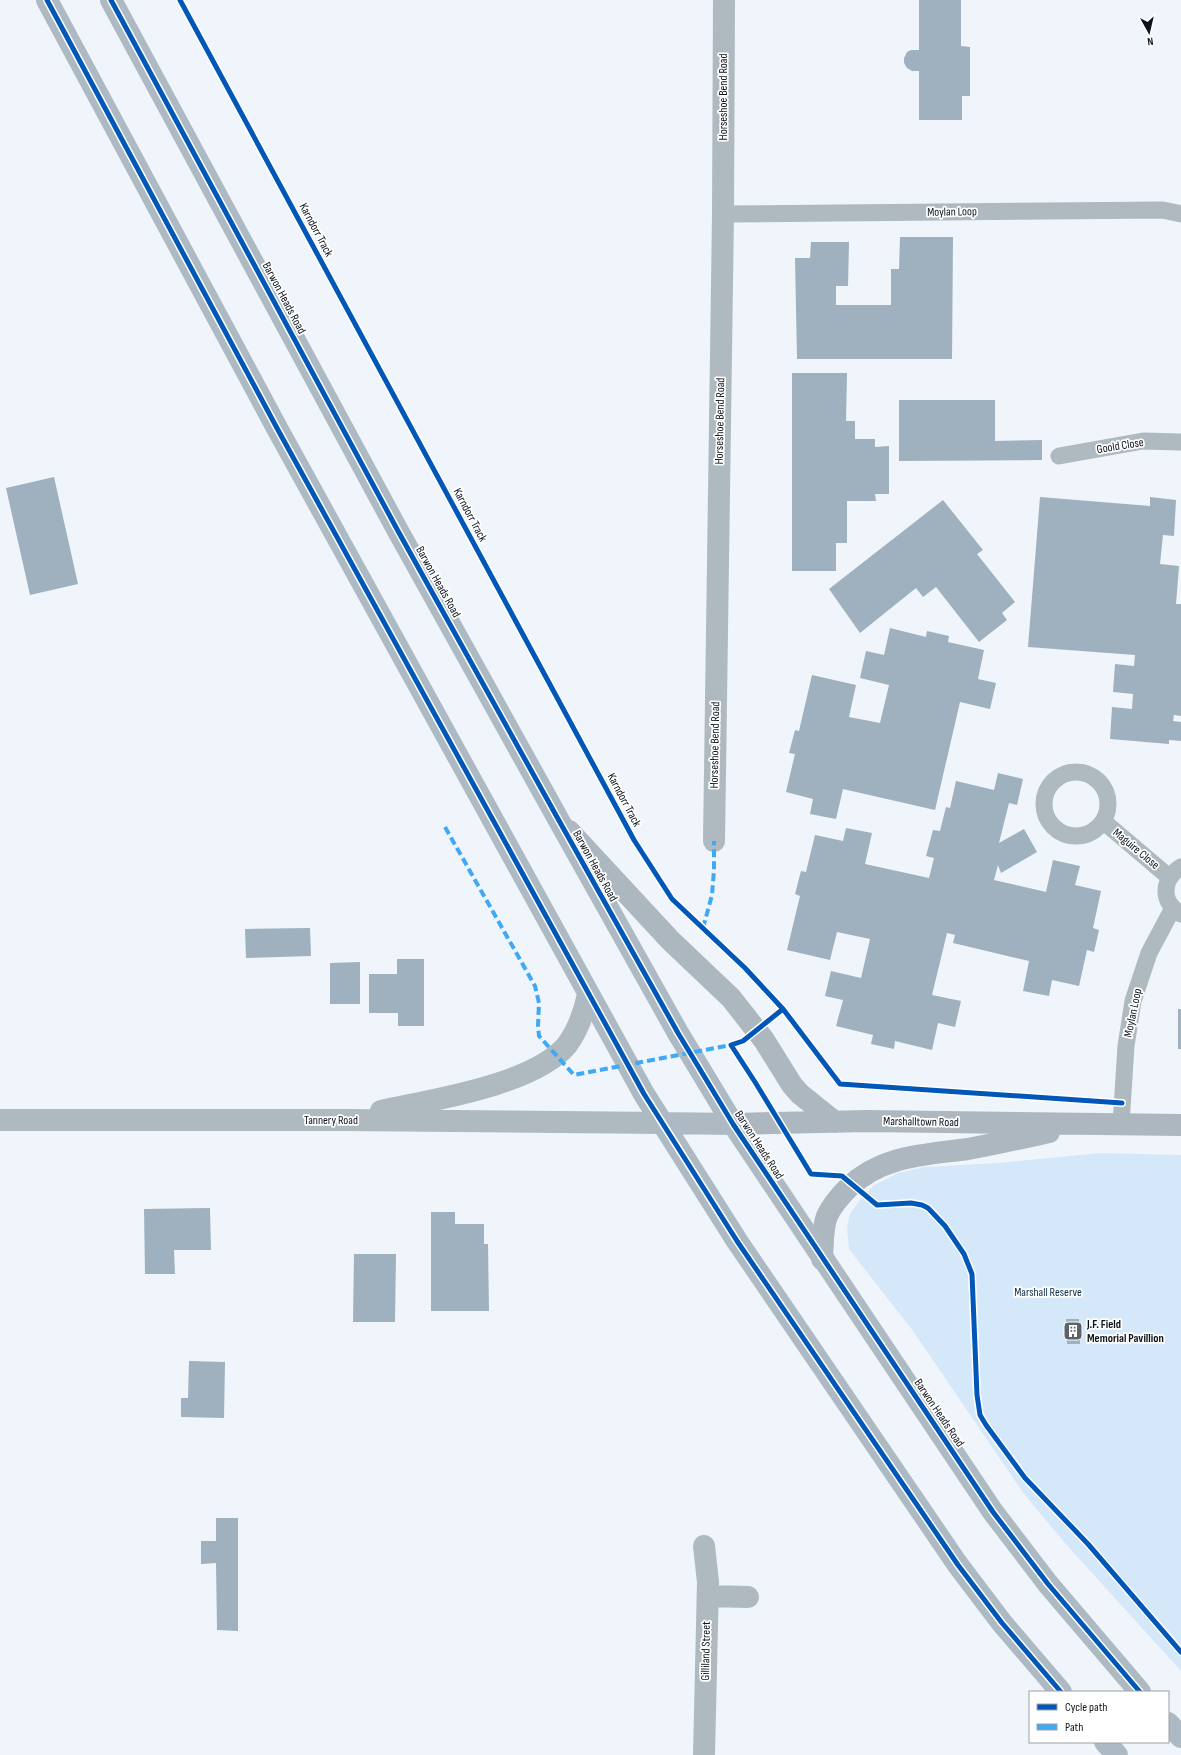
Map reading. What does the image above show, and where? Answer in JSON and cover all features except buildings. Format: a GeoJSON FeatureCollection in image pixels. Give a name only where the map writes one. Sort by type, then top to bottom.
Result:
{"type":"FeatureCollection","features":[{"type":"Feature","properties":{"kind":"main road"},"geometry":{"type":"LineString","coordinates":[[47,0],[278,430],[588,995],[662,1123],[737,1241],[958,1565],[1002,1623],[1060,1691]]}},
{"type":"Feature","properties":{"kind":"main road","name":"Barwon Heads Road"},"geometry":{"type":"LineString","coordinates":[[111,0],[398,531],[678,1033],[733,1124],[822,1259],[994,1512],[1048,1584],[1139,1691]]}},
{"type":"Feature","properties":{"kind":"main road","name":"Marshalltown Road"},"geometry":{"type":"LineString","coordinates":[[662,1123],[733,1124]]}},
{"type":"Feature","properties":{"kind":"main road"},"geometry":{"type":"LineString","coordinates":[[1169,1724],[1181,1737]]}},
{"type":"Feature","properties":{"kind":"main road"},"geometry":{"type":"LineString","coordinates":[[1106,1743],[1117,1755]]}},
{"type":"Feature","properties":{"kind":"street","name":"Horseshoe Bend Road"},"geometry":{"type":"LineString","coordinates":[[714,842],[723,214],[724,0]]}},
{"type":"Feature","properties":{"kind":"street"},"geometry":{"type":"LineString","coordinates":[[557,817],[670,940],[731,998],[764,1040],[792,1085],[800,1094],[836,1122]]}},
{"type":"Feature","properties":{"kind":"street"},"geometry":{"type":"LineString","coordinates":[[345,1120],[489,1086],[534,1069],[551,1059],[567,1044],[579,1024],[588,995]]}},
{"type":"Feature","properties":{"kind":"street","name":"Tannery Road"},"geometry":{"type":"LineString","coordinates":[[0,1120],[345,1120],[662,1123]]}},
{"type":"Feature","properties":{"kind":"street","name":"Marshalltown Road"},"geometry":{"type":"LineString","coordinates":[[733,1124],[836,1122],[1181,1125]]}},
{"type":"Feature","properties":{"kind":"street"},"geometry":{"type":"LineString","coordinates":[[822,1259],[826,1221],[832,1207],[852,1184],[870,1171],[904,1158],[985,1146],[1090,1124]]}},
{"type":"Feature","properties":{"kind":"street","name":"Gilliland Street"},"geometry":{"type":"LineString","coordinates":[[704,1546],[708,1574],[704,1755]]}},
{"type":"Feature","properties":{"kind":"street"},"geometry":{"type":"LineString","coordinates":[[708,1596],[748,1597]]}},
{"type":"Feature","properties":{"kind":"street"},"geometry":{"type":"LineString","coordinates":[[1169,1718],[1181,1725]]}},
{"type":"Feature","properties":{"kind":"lane","name":"Moylan Loop"},"geometry":{"type":"LineString","coordinates":[[723,214],[1163,210],[1181,214]]}},
{"type":"Feature","properties":{"kind":"lane","name":"Goold Close"},"geometry":{"type":"LineString","coordinates":[[1059,456],[1143,441],[1181,442]]}},
{"type":"Feature","properties":{"kind":"lane","name":"Maguire Close"},"geometry":{"type":"LineString","coordinates":[[1103,821],[1175,872]]}},
{"type":"Feature","properties":{"kind":"lane"},"geometry":{"type":"LineString","coordinates":[[1175,872],[1166,885],[1166,893],[1168,901],[1177,911]]}},
{"type":"Feature","properties":{"kind":"lane","name":"Moylan Loop"},"geometry":{"type":"LineString","coordinates":[[1121,1124],[1126,1046],[1133,1001],[1149,953],[1177,911]]}},
{"type":"Feature","properties":{"kind":"green space","name":"Marshall Reserve"},"geometry":{"type":"Polygon","coordinates":[[[1101,1153],[1181,1155],[1181,1671],[1064,1542],[1024,1494],[913,1331],[849,1249],[847,1228],[850,1214],[859,1201],[873,1186],[898,1173],[925,1167],[998,1163],[1101,1153]]]}},
{"type":"Feature","properties":{"kind":"marked path"},"geometry":{"type":"LineString","coordinates":[[445,827],[535,986],[539,1003],[539,1036],[574,1075],[731,1045]]}},
{"type":"Feature","properties":{"kind":"marked path"},"geometry":{"type":"LineString","coordinates":[[703,928],[712,895],[714,841]]}},
{"type":"Feature","properties":{"kind":"cycle path"},"geometry":{"type":"LineString","coordinates":[[47,0],[278,430],[644,1094],[737,1241],[958,1565],[1002,1623],[1060,1691]]}},
{"type":"Feature","properties":{"kind":"cycle path"},"geometry":{"type":"LineString","coordinates":[[111,0],[398,531],[678,1033],[733,1124],[993,1512],[1048,1584],[1139,1691]]}},
{"type":"Feature","properties":{"kind":"cycle path","name":"Karndorr Track"},"geometry":{"type":"LineString","coordinates":[[180,0],[634,840],[672,899],[745,968],[783,1009],[840,1084],[1122,1103]]}},
{"type":"Feature","properties":{"kind":"cycle path"},"geometry":{"type":"LineString","coordinates":[[783,1009],[743,1041],[731,1045],[811,1174],[842,1176],[877,1205],[911,1203],[922,1205],[928,1208],[945,1226],[964,1254],[972,1274],[977,1395],[980,1415],[1025,1478],[1088,1544],[1181,1652]]}},
{"type":"Feature","properties":{"kind":"place","name":"J.F. Field Memorial Pavillion"},"geometry":{"type":"Point","coordinates":[1073,1331]}}]}
